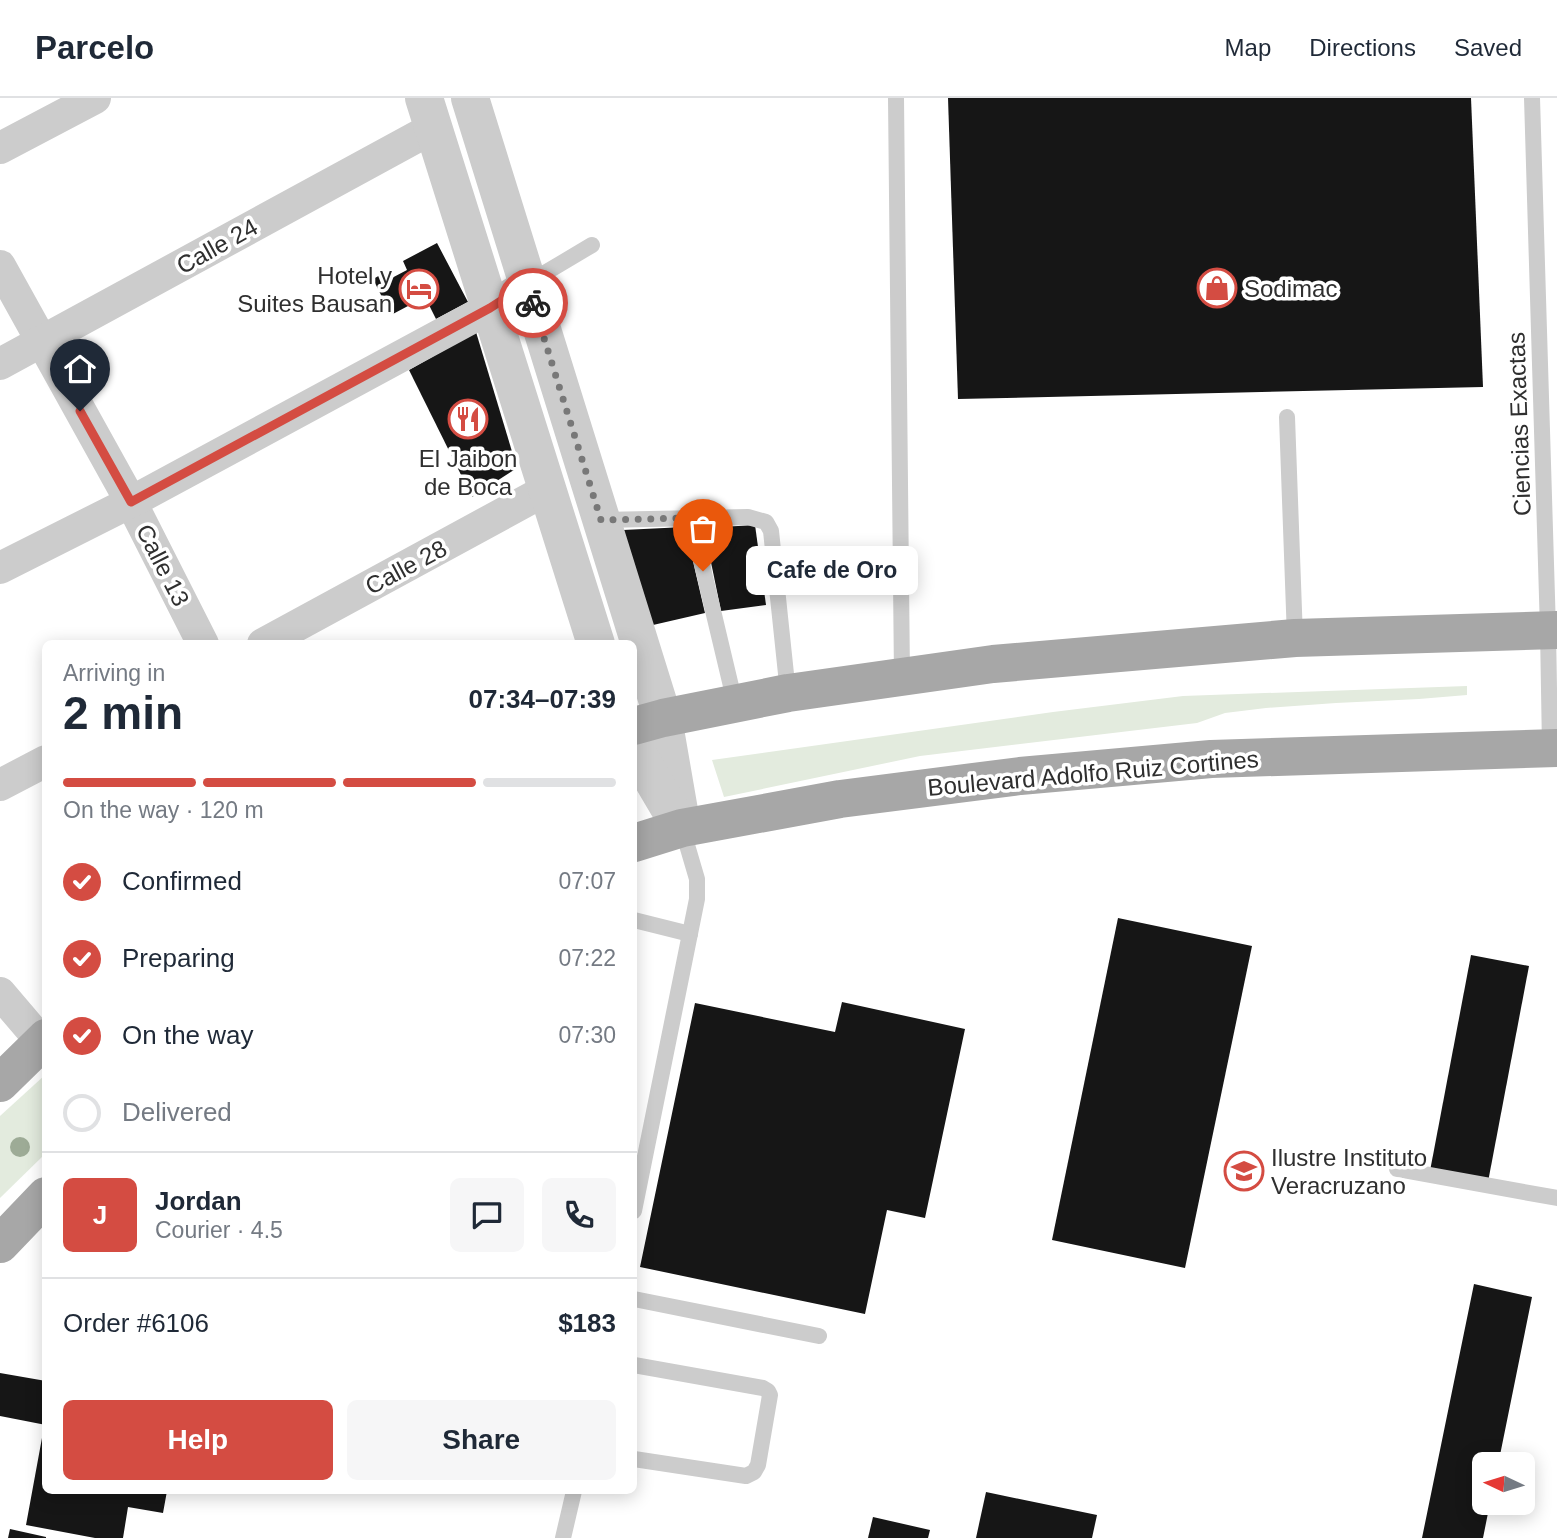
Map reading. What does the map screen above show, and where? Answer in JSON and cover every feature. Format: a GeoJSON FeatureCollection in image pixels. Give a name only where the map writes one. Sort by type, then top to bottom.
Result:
{"type":"FeatureCollection","features":[{"type":"Feature","properties":{"kind":"main road"},"geometry":{"type":"LineString","coordinates":[[648,722],[788,693],[993,664],[1296,638],[1553,630]]}},
{"type":"Feature","properties":{"kind":"main road","name":"Boulevard Adolfo Ruiz Cortines"},"geometry":{"type":"LineString","coordinates":[[637,842],[682,828],[840,799],[1020,776],[1211,759],[1553,748]]}},
{"type":"Feature","properties":{"kind":"main road"},"geometry":{"type":"LineString","coordinates":[[0,1083],[42,1041]]}},
{"type":"Feature","properties":{"kind":"main road"},"geometry":{"type":"LineString","coordinates":[[0,1244],[42,1200]]}},
{"type":"Feature","properties":{"kind":"street"},"geometry":{"type":"LineString","coordinates":[[0,148],[95,98]]}},
{"type":"Feature","properties":{"kind":"street"},"geometry":{"type":"LineString","coordinates":[[470,98],[601,520],[629,640]]}},
{"type":"Feature","properties":{"kind":"street"},"geometry":{"type":"LineString","coordinates":[[428,113],[595,640]]}},
{"type":"Feature","properties":{"kind":"street","name":"Calle 24"},"geometry":{"type":"LineString","coordinates":[[0,364],[42,342],[428,113]]}},
{"type":"Feature","properties":{"kind":"street","name":"Calle 13"},"geometry":{"type":"LineString","coordinates":[[0,266],[131,502],[201,640]]}},
{"type":"Feature","properties":{"kind":"street"},"geometry":{"type":"LineString","coordinates":[[0,568],[131,502],[490,308],[527,284]]}},
{"type":"Feature","properties":{"kind":"street","name":"Calle 28"},"geometry":{"type":"LineString","coordinates":[[270,640],[548,489]]}},
{"type":"Feature","properties":{"kind":"street"},"geometry":{"type":"LineString","coordinates":[[637,675],[648,722],[682,828]]}},
{"type":"Feature","properties":{"kind":"street"},"geometry":{"type":"LineString","coordinates":[[637,753],[682,828]]}},
{"type":"Feature","properties":{"kind":"street"},"geometry":{"type":"LineString","coordinates":[[0,786],[42,763]]}},
{"type":"Feature","properties":{"kind":"street"},"geometry":{"type":"LineString","coordinates":[[0,993],[42,1039]]}},
{"type":"Feature","properties":{"kind":"lane"},"geometry":{"type":"LineString","coordinates":[[896,98],[902,676]]}},
{"type":"Feature","properties":{"kind":"lane","name":"Ciencias Exactas"},"geometry":{"type":"LineString","coordinates":[[1532,98],[1553,630],[1553,748]]}},
{"type":"Feature","properties":{"kind":"lane"},"geometry":{"type":"LineString","coordinates":[[527,284],[592,245]]}},
{"type":"Feature","properties":{"kind":"lane"},"geometry":{"type":"LineString","coordinates":[[1287,417],[1296,638]]}},
{"type":"Feature","properties":{"kind":"lane"},"geometry":{"type":"LineString","coordinates":[[601,520],[748,517],[766,522],[771,531],[788,693]]}},
{"type":"Feature","properties":{"kind":"lane"},"geometry":{"type":"LineString","coordinates":[[691,518],[735,703]]}},
{"type":"Feature","properties":{"kind":"lane"},"geometry":{"type":"LineString","coordinates":[[637,1196],[697,899],[697,879],[682,828]]}},
{"type":"Feature","properties":{"kind":"lane"},"geometry":{"type":"LineString","coordinates":[[637,921],[690,934]]}},
{"type":"Feature","properties":{"kind":"lane"},"geometry":{"type":"LineString","coordinates":[[1397,1169],[1557,1198]]}},
{"type":"Feature","properties":{"kind":"lane"},"geometry":{"type":"LineString","coordinates":[[637,1300],[819,1336]]}},
{"type":"Feature","properties":{"kind":"lane"},"geometry":{"type":"LineString","coordinates":[[637,1366],[762,1388],[771,1395],[758,1465],[754,1472],[746,1476],[637,1459]]}},
{"type":"Feature","properties":{"kind":"lane"},"geometry":{"type":"LineString","coordinates":[[563,1538],[572,1494]]}},
{"type":"Feature","properties":{"kind":"shaded area"},"geometry":{"type":"Polygon","coordinates":[[[1467,686],[1467,695],[1266,708],[1225,713],[1197,723],[920,756],[724,797],[712,760],[1183,696],[1467,686]]]}},
{"type":"Feature","properties":{"kind":"shaded area"},"geometry":{"type":"Polygon","coordinates":[[[42,1078],[42,1157],[0,1198],[0,1116],[42,1078]]]}},
{"type":"Feature","properties":{"kind":"building","name":"Sodimac"},"geometry":{"type":"Polygon","coordinates":[[[948,98],[1471,98],[1483,387],[958,399],[948,98]]]}},
{"type":"Feature","properties":{"kind":"building","name":"Hotel y Suites Bausan"},"geometry":{"type":"Polygon","coordinates":[[[437,243],[468,302],[436,319],[425,297],[391,315],[373,279],[384,273],[388,280],[407,270],[403,261],[437,243]]]}},
{"type":"Feature","properties":{"kind":"building","name":"El Jaibon de Boca"},"geometry":{"type":"Polygon","coordinates":[[[476,332],[517,468],[472,497],[409,370],[476,332]]]}},
{"type":"Feature","properties":{"kind":"building"},"geometry":{"type":"Polygon","coordinates":[[[755,525],[766,605],[721,611],[704,528],[755,525]]]}},
{"type":"Feature","properties":{"kind":"building"},"geometry":{"type":"Polygon","coordinates":[[[685,527],[705,613],[653,625],[623,530],[685,527]]]}},
{"type":"Feature","properties":{"kind":"building"},"geometry":{"type":"Polygon","coordinates":[[[1118,918],[1252,946],[1185,1268],[1052,1240],[1118,918]]]}},
{"type":"Feature","properties":{"kind":"building"},"geometry":{"type":"Polygon","coordinates":[[[1471,955],[1529,966],[1488,1182],[1430,1171],[1471,955]]]}},
{"type":"Feature","properties":{"kind":"building"},"geometry":{"type":"Polygon","coordinates":[[[842,1002],[965,1029],[925,1218],[887,1210],[865,1314],[640,1267],[695,1003],[835,1032],[842,1002]]]}},
{"type":"Feature","properties":{"kind":"building"},"geometry":{"type":"Polygon","coordinates":[[[1474,1284],[1532,1297],[1501,1452],[1472,1452],[1472,1516],[1487,1516],[1483,1538],[1422,1538],[1474,1284]]]}},
{"type":"Feature","properties":{"kind":"building"},"geometry":{"type":"Polygon","coordinates":[[[0,1373],[42,1380],[42,1424],[0,1416],[0,1373]]]}},
{"type":"Feature","properties":{"kind":"building"},"geometry":{"type":"Polygon","coordinates":[[[42,1438],[42,1494],[166,1494],[163,1513],[128,1507],[123,1538],[95,1538],[26,1525],[42,1438]]]}},
{"type":"Feature","properties":{"kind":"building"},"geometry":{"type":"Polygon","coordinates":[[[986,1492],[1097,1515],[1092,1538],[976,1538],[986,1492]]]}},
{"type":"Feature","properties":{"kind":"building"},"geometry":{"type":"Polygon","coordinates":[[[873,1517],[930,1530],[928,1538],[868,1538],[873,1517]]]}},
{"type":"Feature","properties":{"kind":"building"},"geometry":{"type":"Polygon","coordinates":[[[10,1529],[46,1537],[46,1538],[8,1538],[10,1529]]]}},
{"type":"Feature","properties":{"kind":"way so far"},"geometry":{"type":"LineString","coordinates":[[533,303],[601,520],[691,518],[703,571]]}},
{"type":"Feature","properties":{"kind":"place","name":"Sodimac"},"geometry":{"type":"Point","coordinates":[1217,288]}},
{"type":"Feature","properties":{"kind":"place","name":"Hotel y Suites Bausan"},"geometry":{"type":"Point","coordinates":[419,289]}},
{"type":"Feature","properties":{"kind":"place","name":"El Jaibon de Boca"},"geometry":{"type":"Point","coordinates":[468,419]}},
{"type":"Feature","properties":{"kind":"place","name":"Cafe de Oro"},"geometry":{"type":"Point","coordinates":[703,571]}},
{"type":"Feature","properties":{"kind":"place","name":"Ilustre Instituto Veracruzano"},"geometry":{"type":"Point","coordinates":[1244,1171]}},
{"type":"Feature","properties":{"kind":"route"},"geometry":{"type":"LineString","coordinates":[[80,411],[131,502],[490,308],[527,284],[533,303]]}}]}
